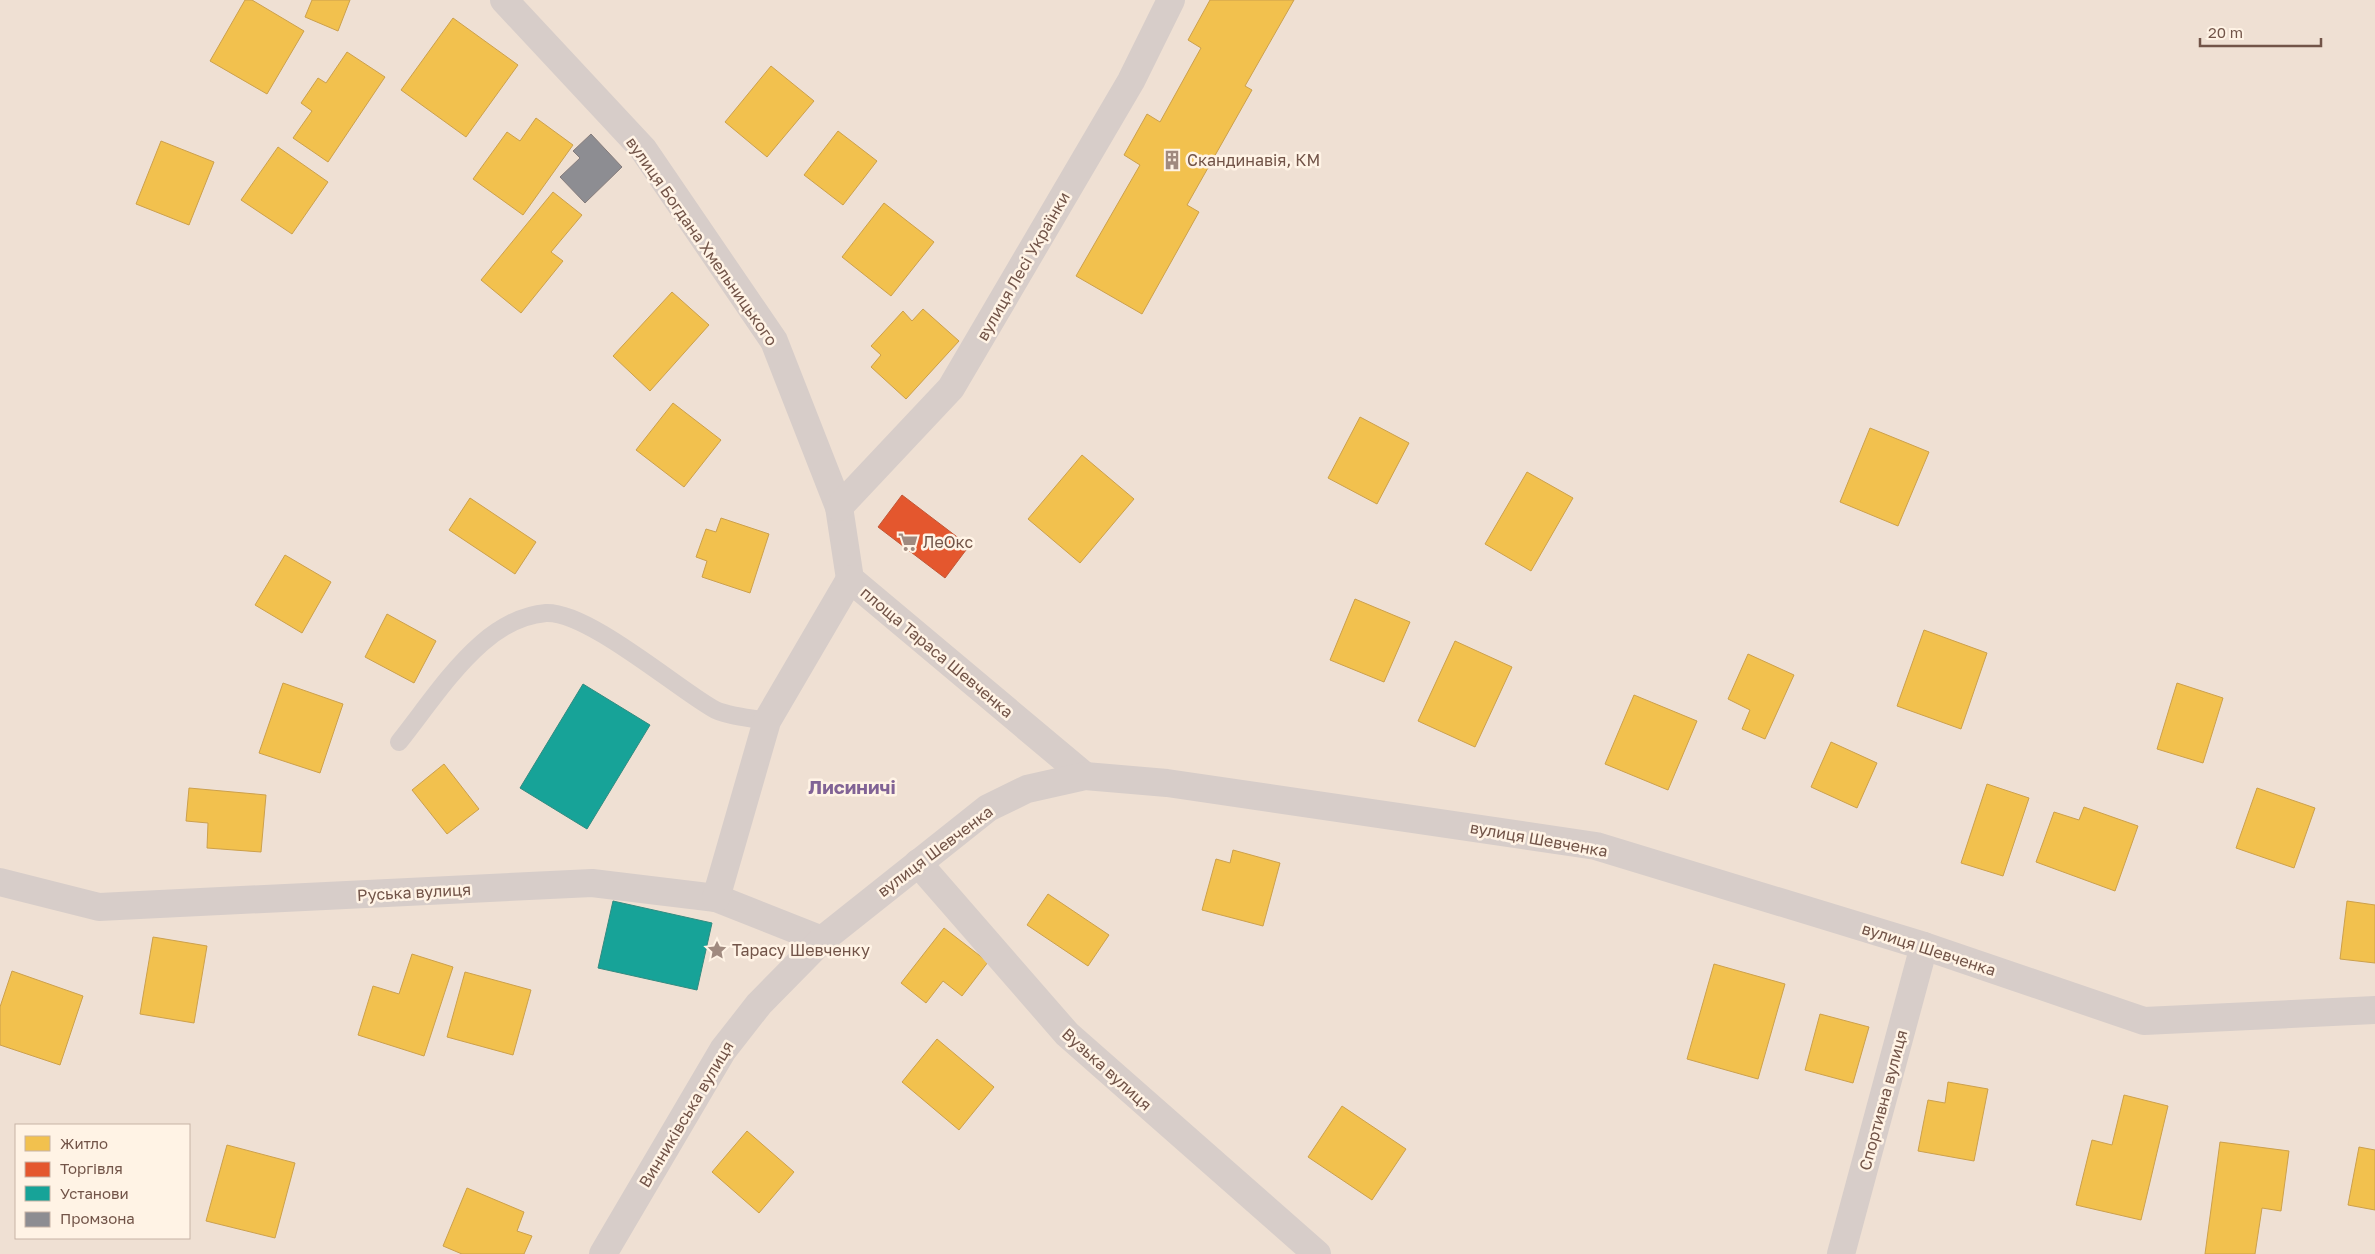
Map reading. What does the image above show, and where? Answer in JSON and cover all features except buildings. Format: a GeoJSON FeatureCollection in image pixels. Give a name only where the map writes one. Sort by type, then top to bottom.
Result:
{"type":"FeatureCollection","features":[{"type":"Feature","properties":{"kind":"street","name":"вулиця Богдана Хмельницького"},"geometry":{"type":"LineString","coordinates":[[504,0],[643,149],[774,341],[839,507],[850,579]]}},
{"type":"Feature","properties":{"kind":"street","name":"вулиця Лесі Українки"},"geometry":{"type":"LineString","coordinates":[[839,507],[951,388],[1132,81],[1171,0]]}},
{"type":"Feature","properties":{"kind":"street","name":"площа Тараса Шевченка"},"geometry":{"type":"LineString","coordinates":[[716,898],[767,722],[850,579],[1085,776]]}},
{"type":"Feature","properties":{"kind":"street","name":"вулиця Шевченка"},"geometry":{"type":"LineString","coordinates":[[822,940],[988,808],[1027,789],[1085,776],[1186,785],[1596,846],[1924,946],[2144,1021],[2375,1010]]}},
{"type":"Feature","properties":{"kind":"street","name":"Вузька вулиця"},"geometry":{"type":"LineString","coordinates":[[918,863],[1067,1034],[1318,1254]]}},
{"type":"Feature","properties":{"kind":"street","name":"Руська вулиця"},"geometry":{"type":"LineString","coordinates":[[0,882],[100,907],[592,883],[716,898],[822,940]]}},
{"type":"Feature","properties":{"kind":"street","name":"Винниківська вулиця"},"geometry":{"type":"LineString","coordinates":[[603,1254],[723,1050],[760,1004],[822,940]]}},
{"type":"Feature","properties":{"kind":"street","name":"Спортивна вулиця"},"geometry":{"type":"LineString","coordinates":[[1841,1254],[1924,946]]}},
{"type":"Feature","properties":{"kind":"lane"},"geometry":{"type":"LineString","coordinates":[[399,742],[461,664],[483,642],[505,626],[525,617],[547,613],[564,616],[600,633],[714,710],[767,722]]}},
{"type":"Feature","properties":{"kind":"shaded area"},"geometry":{"type":"Polygon","coordinates":[[[0,0],[2375,0],[2375,1254],[0,1254],[0,0]]]}},
{"type":"Feature","properties":{"kind":"place","name":"Скандинавія, КМ"},"geometry":{"type":"Point","coordinates":[1172,160]}},
{"type":"Feature","properties":{"kind":"place","name":"ЛеОкс"},"geometry":{"type":"Point","coordinates":[908,542]}},
{"type":"Feature","properties":{"kind":"place","name":"Тарасу Шевченку"},"geometry":{"type":"Point","coordinates":[717,950]}},
{"type":"Feature","properties":{"kind":"district","name":"Лисиничі"},"geometry":{"type":"Point","coordinates":[852,786]}}]}
